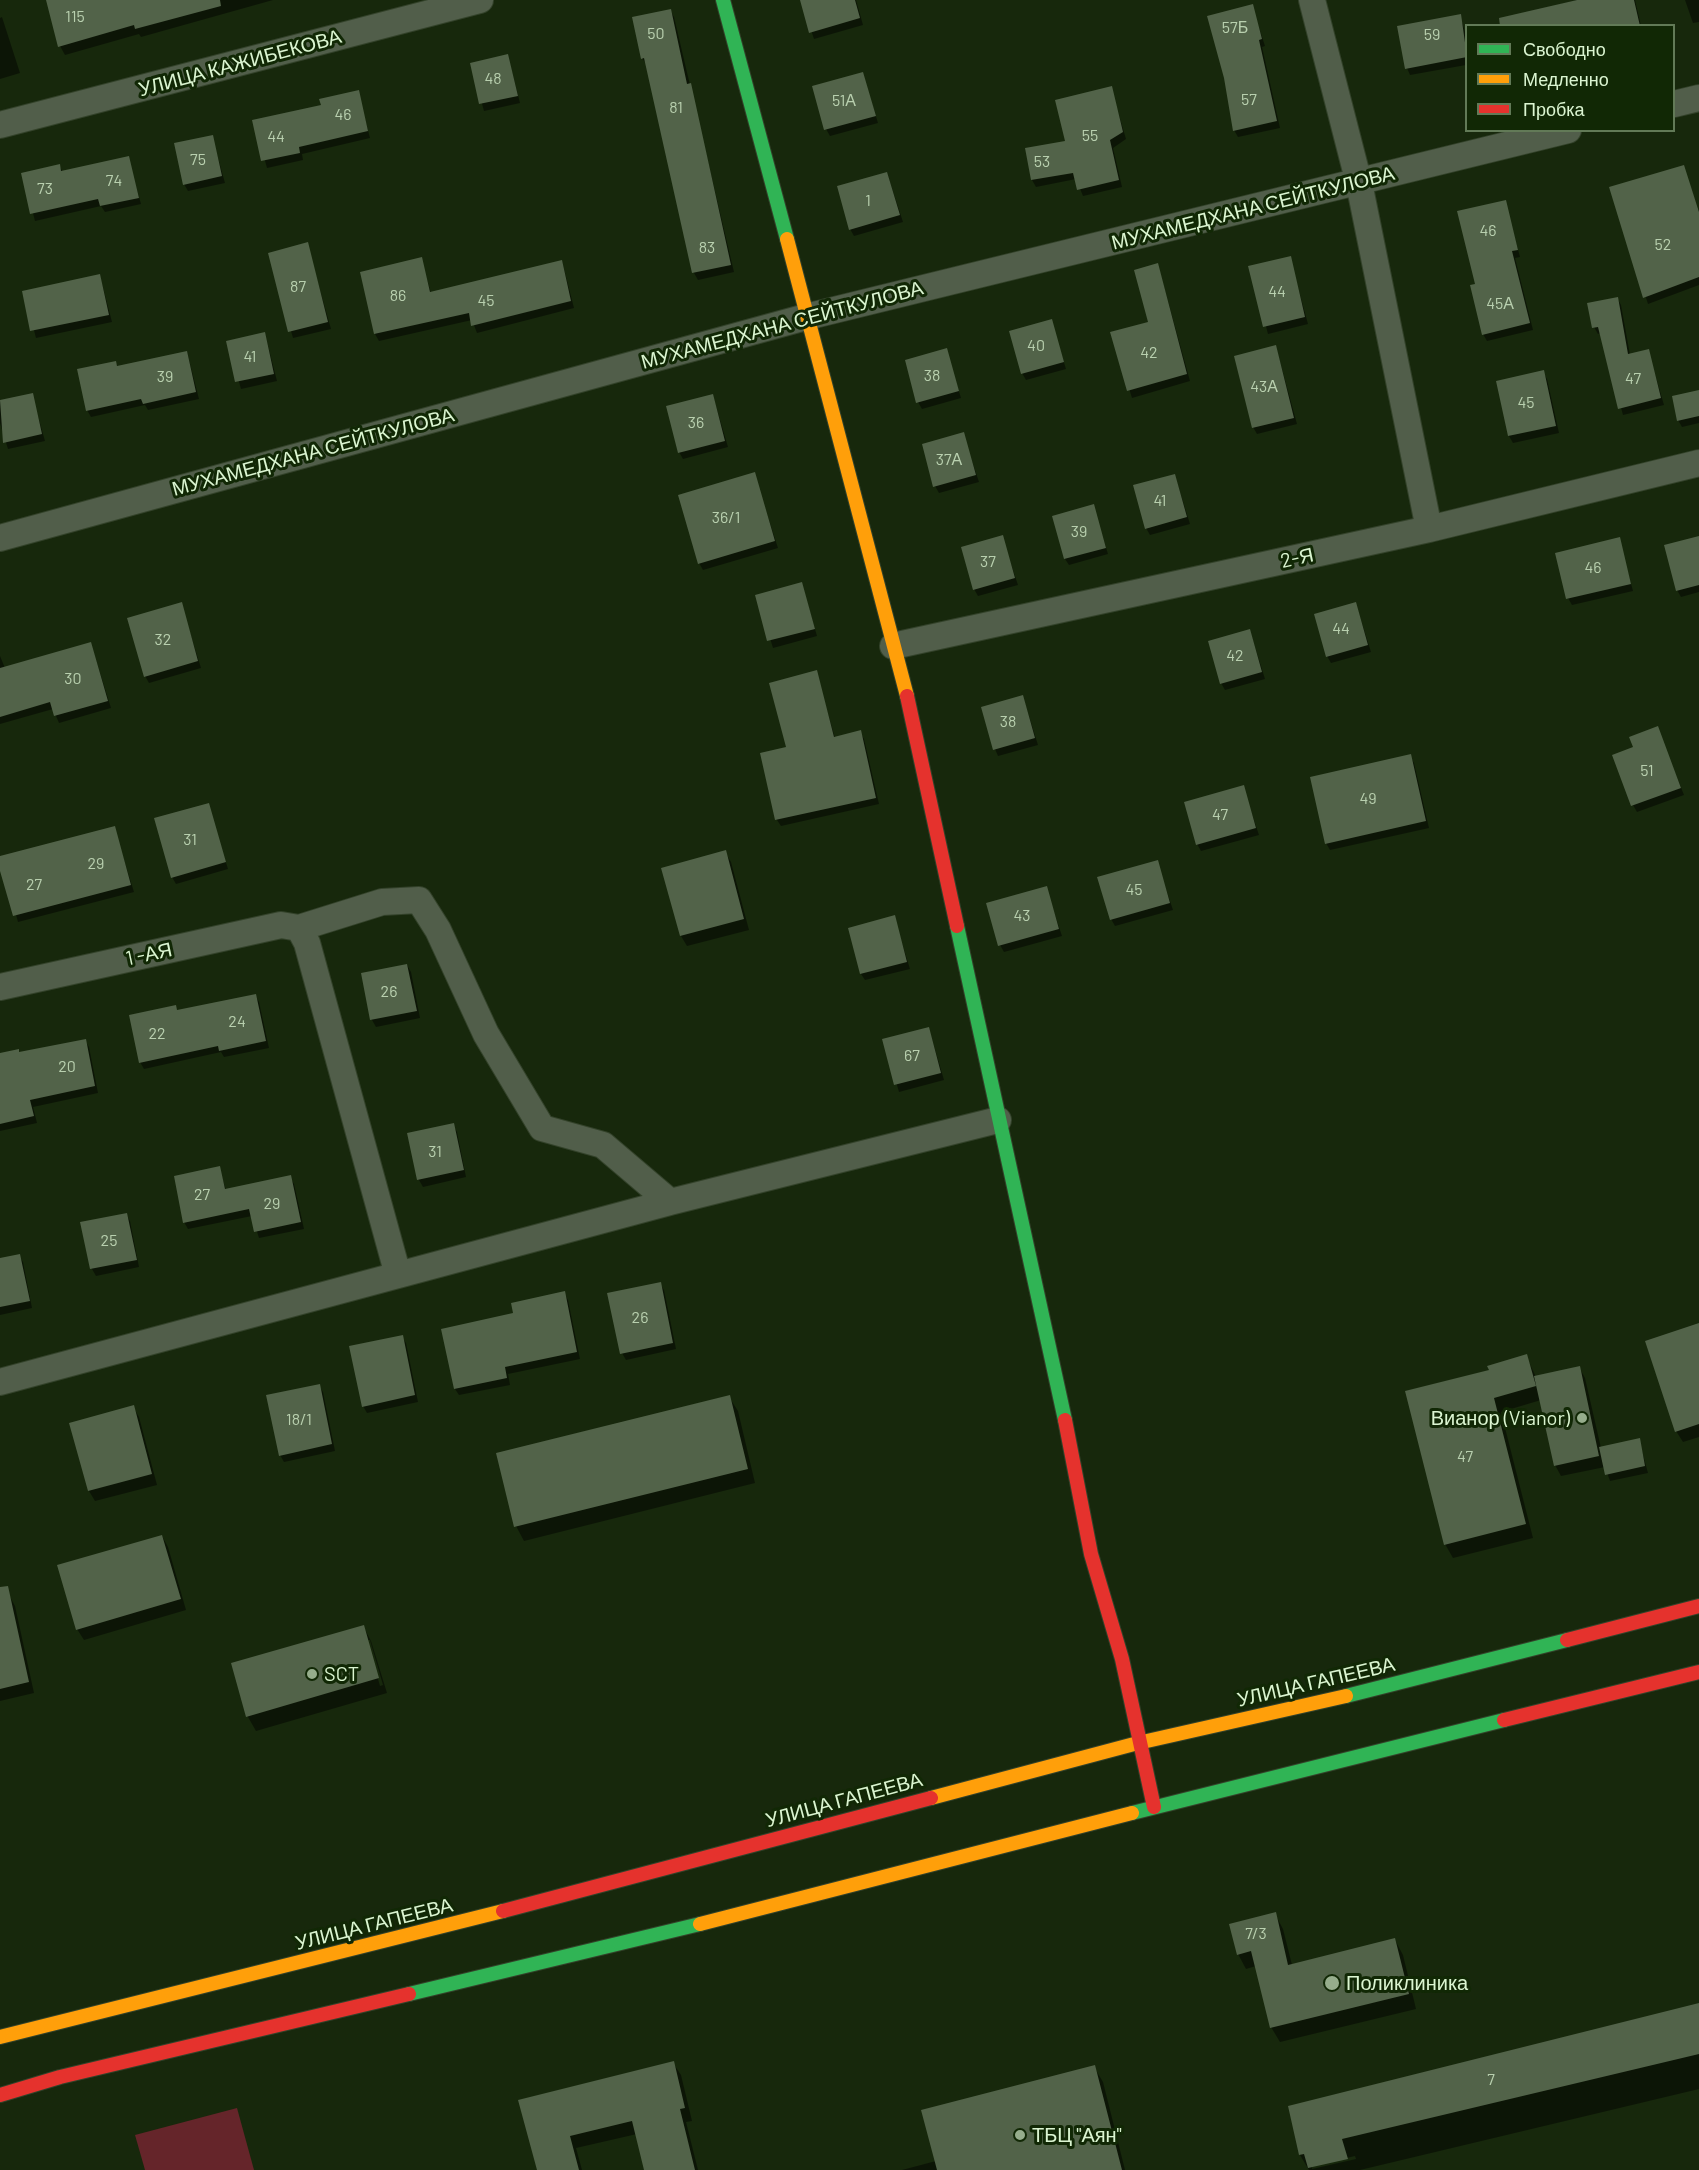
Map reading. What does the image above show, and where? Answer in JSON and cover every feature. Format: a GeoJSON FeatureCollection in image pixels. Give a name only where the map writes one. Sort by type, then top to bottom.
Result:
{"type":"FeatureCollection","features":[{"type":"Feature","properties":{"kind":"main road"},"geometry":{"type":"LineString","coordinates":[[723,0],[881,591],[922,759],[998,1120],[1057,1380],[1091,1554],[1122,1659],[1138,1743],[1154,1807]]}},
{"type":"Feature","properties":{"kind":"main road","name":"УЛИЦА ГАПЕЕВА"},"geometry":{"type":"LineString","coordinates":[[0,2037],[436,1929],[1138,1743],[1341,1697],[1699,1606]]}},
{"type":"Feature","properties":{"kind":"main road"},"geometry":{"type":"LineString","coordinates":[[0,2095],[60,2077],[684,1928],[1154,1807],[1699,1672]]}},
{"type":"Feature","properties":{"kind":"street","name":"УЛИЦА КАЖИБЕКОВА"},"geometry":{"type":"LineString","coordinates":[[0,125],[480,0]]}},
{"type":"Feature","properties":{"kind":"street"},"geometry":{"type":"LineString","coordinates":[[1312,0],[1359,183],[1430,529]]}},
{"type":"Feature","properties":{"kind":"street"},"geometry":{"type":"LineString","coordinates":[[1675,104],[1699,98]]}},
{"type":"Feature","properties":{"kind":"street","name":"МУХАМЕДХАНА СЕЙТКУЛОВА"},"geometry":{"type":"LineString","coordinates":[[0,538],[806,317],[1560,132]]}},
{"type":"Feature","properties":{"kind":"street","name":"2-Я"},"geometry":{"type":"LineString","coordinates":[[893,646],[1430,529],[1699,463]]}},
{"type":"Feature","properties":{"kind":"street","name":"1 -АЯ"},"geometry":{"type":"LineString","coordinates":[[0,987],[281,925],[299,928],[382,902],[419,900],[438,930],[486,1035],[542,1128],[603,1145],[670,1202]]}},
{"type":"Feature","properties":{"kind":"street"},"geometry":{"type":"LineString","coordinates":[[299,928],[307,943],[398,1275]]}},
{"type":"Feature","properties":{"kind":"street"},"geometry":{"type":"LineString","coordinates":[[0,1382],[670,1202],[998,1120]]}},
{"type":"Feature","properties":{"kind":"shaded area"},"geometry":{"type":"Polygon","coordinates":[[[237,2108],[254,2170],[145,2170],[135,2135],[237,2108]]]}},
{"type":"Feature","properties":{"kind":"building"},"geometry":{"type":"Polygon","coordinates":[[[46,0],[220,0],[221,6],[135,29],[134,25],[58,47],[46,0]]]}},
{"type":"Feature","properties":{"kind":"building"},"geometry":{"type":"Polygon","coordinates":[[[800,0],[855,0],[860,18],[809,33],[800,0]]]}},
{"type":"Feature","properties":{"kind":"building"},"geometry":{"type":"Polygon","coordinates":[[[1577,0],[1634,0],[1640,24],[1500,24],[1499,18],[1577,0]]]}},
{"type":"Feature","properties":{"kind":"building"},"geometry":{"type":"Polygon","coordinates":[[[1253,4],[1277,121],[1233,131],[1224,78],[1207,16],[1253,4]]]}},
{"type":"Feature","properties":{"kind":"building"},"geometry":{"type":"Polygon","coordinates":[[[671,9],[687,84],[691,83],[731,265],[692,273],[644,58],[641,59],[632,17],[671,9]]]}},
{"type":"Feature","properties":{"kind":"building"},"geometry":{"type":"Polygon","coordinates":[[[1461,14],[1465,57],[1405,69],[1397,26],[1461,14]]]}},
{"type":"Feature","properties":{"kind":"building"},"geometry":{"type":"Polygon","coordinates":[[[508,54],[518,96],[479,104],[470,63],[508,54]]]}},
{"type":"Feature","properties":{"kind":"building"},"geometry":{"type":"Polygon","coordinates":[[[863,72],[876,116],[824,130],[812,86],[863,72]]]}},
{"type":"Feature","properties":{"kind":"building"},"geometry":{"type":"Polygon","coordinates":[[[1112,86],[1123,132],[1110,140],[1119,180],[1077,190],[1073,173],[1031,180],[1025,148],[1065,141],[1055,100],[1112,86]]]}},
{"type":"Feature","properties":{"kind":"building"},"geometry":{"type":"Polygon","coordinates":[[[359,90],[368,131],[299,147],[300,153],[261,161],[252,120],[321,105],[319,99],[359,90]]]}},
{"type":"Feature","properties":{"kind":"building"},"geometry":{"type":"Polygon","coordinates":[[[213,135],[222,176],[183,185],[174,143],[213,135]]]}},
{"type":"Feature","properties":{"kind":"building"},"geometry":{"type":"Polygon","coordinates":[[[129,156],[139,198],[100,206],[98,199],[30,214],[21,173],[60,164],[61,171],[129,156]]]}},
{"type":"Feature","properties":{"kind":"building"},"geometry":{"type":"Polygon","coordinates":[[[1684,165],[1699,212],[1699,277],[1643,298],[1609,187],[1684,165]]]}},
{"type":"Feature","properties":{"kind":"building"},"geometry":{"type":"Polygon","coordinates":[[[887,172],[900,215],[849,230],[837,186],[887,172]]]}},
{"type":"Feature","properties":{"kind":"building"},"geometry":{"type":"Polygon","coordinates":[[[1506,200],[1518,250],[1512,251],[1530,323],[1482,335],[1470,285],[1475,284],[1457,211],[1506,200]]]}},
{"type":"Feature","properties":{"kind":"building"},"geometry":{"type":"Polygon","coordinates":[[[308,242],[328,322],[288,332],[268,253],[308,242]]]}},
{"type":"Feature","properties":{"kind":"building"},"geometry":{"type":"Polygon","coordinates":[[[1291,256],[1305,317],[1263,327],[1248,266],[1291,256]]]}},
{"type":"Feature","properties":{"kind":"building"},"geometry":{"type":"Polygon","coordinates":[[[422,257],[430,292],[562,260],[571,301],[471,326],[469,313],[374,334],[360,272],[422,257]]]}},
{"type":"Feature","properties":{"kind":"building"},"geometry":{"type":"Polygon","coordinates":[[[1158,263],[1187,374],[1127,391],[1110,332],[1148,322],[1134,270],[1158,263]]]}},
{"type":"Feature","properties":{"kind":"building"},"geometry":{"type":"Polygon","coordinates":[[[100,274],[109,315],[30,331],[22,291],[100,274]]]}},
{"type":"Feature","properties":{"kind":"building"},"geometry":{"type":"Polygon","coordinates":[[[1618,297],[1628,354],[1649,349],[1661,398],[1618,409],[1598,327],[1592,328],[1587,303],[1618,297]]]}},
{"type":"Feature","properties":{"kind":"building"},"geometry":{"type":"Polygon","coordinates":[[[1052,319],[1064,362],[1021,374],[1009,331],[1052,319]]]}},
{"type":"Feature","properties":{"kind":"building"},"geometry":{"type":"Polygon","coordinates":[[[265,332],[274,374],[235,382],[226,341],[265,332]]]}},
{"type":"Feature","properties":{"kind":"building"},"geometry":{"type":"Polygon","coordinates":[[[1276,345],[1294,418],[1252,428],[1234,356],[1276,345]]]}},
{"type":"Feature","properties":{"kind":"building"},"geometry":{"type":"Polygon","coordinates":[[[947,348],[959,391],[916,403],[905,360],[947,348]]]}},
{"type":"Feature","properties":{"kind":"building"},"geometry":{"type":"Polygon","coordinates":[[[187,351],[196,392],[143,404],[141,399],[86,411],[77,369],[116,361],[117,366],[187,351]]]}},
{"type":"Feature","properties":{"kind":"building"},"geometry":{"type":"Polygon","coordinates":[[[1544,370],[1556,426],[1508,436],[1496,381],[1544,370]]]}},
{"type":"Feature","properties":{"kind":"building"},"geometry":{"type":"Polygon","coordinates":[[[1699,390],[1699,416],[1677,421],[1672,396],[1699,390]]]}},
{"type":"Feature","properties":{"kind":"building"},"geometry":{"type":"Polygon","coordinates":[[[33,393],[42,434],[3,443],[0,400],[33,393]]]}},
{"type":"Feature","properties":{"kind":"building"},"geometry":{"type":"Polygon","coordinates":[[[713,394],[725,441],[678,453],[666,406],[713,394]]]}},
{"type":"Feature","properties":{"kind":"building"},"geometry":{"type":"Polygon","coordinates":[[[964,432],[976,475],[933,487],[922,444],[964,432]]]}},
{"type":"Feature","properties":{"kind":"building"},"geometry":{"type":"Polygon","coordinates":[[[755,472],[775,541],[698,564],[678,495],[755,472]]]}},
{"type":"Feature","properties":{"kind":"building"},"geometry":{"type":"Polygon","coordinates":[[[1175,474],[1187,517],[1145,529],[1133,485],[1175,474]]]}},
{"type":"Feature","properties":{"kind":"building"},"geometry":{"type":"Polygon","coordinates":[[[1094,504],[1106,548],[1064,559],[1052,516],[1094,504]]]}},
{"type":"Feature","properties":{"kind":"building"},"geometry":{"type":"Polygon","coordinates":[[[1003,535],[1015,578],[973,590],[961,547],[1003,535]]]}},
{"type":"Feature","properties":{"kind":"building"},"geometry":{"type":"Polygon","coordinates":[[[1699,536],[1699,585],[1676,591],[1664,545],[1699,536]]]}},
{"type":"Feature","properties":{"kind":"building"},"geometry":{"type":"Polygon","coordinates":[[[1620,537],[1631,584],[1566,599],[1555,553],[1620,537]]]}},
{"type":"Feature","properties":{"kind":"building"},"geometry":{"type":"Polygon","coordinates":[[[802,582],[815,629],[767,641],[755,595],[802,582]]]}},
{"type":"Feature","properties":{"kind":"building"},"geometry":{"type":"Polygon","coordinates":[[[182,602],[198,661],[144,677],[127,618],[182,602]]]}},
{"type":"Feature","properties":{"kind":"building"},"geometry":{"type":"Polygon","coordinates":[[[1356,602],[1368,645],[1326,657],[1314,614],[1356,602]]]}},
{"type":"Feature","properties":{"kind":"building"},"geometry":{"type":"Polygon","coordinates":[[[1250,629],[1262,672],[1220,684],[1208,641],[1250,629]]]}},
{"type":"Feature","properties":{"kind":"building"},"geometry":{"type":"Polygon","coordinates":[[[91,642],[108,701],[54,716],[50,702],[0,717],[0,668],[91,642]]]}},
{"type":"Feature","properties":{"kind":"building"},"geometry":{"type":"Polygon","coordinates":[[[817,670],[834,737],[861,730],[876,798],[775,820],[760,753],[786,747],[769,683],[817,670]]]}},
{"type":"Feature","properties":{"kind":"building"},"geometry":{"type":"Polygon","coordinates":[[[1023,695],[1035,738],[993,750],[981,707],[1023,695]]]}},
{"type":"Feature","properties":{"kind":"building"},"geometry":{"type":"Polygon","coordinates":[[[1658,726],[1681,788],[1631,806],[1612,755],[1633,747],[1629,737],[1658,726]]]}},
{"type":"Feature","properties":{"kind":"building"},"geometry":{"type":"Polygon","coordinates":[[[1411,754],[1426,821],[1325,844],[1310,777],[1411,754]]]}},
{"type":"Feature","properties":{"kind":"building"},"geometry":{"type":"Polygon","coordinates":[[[1244,785],[1256,828],[1196,845],[1184,802],[1244,785]]]}},
{"type":"Feature","properties":{"kind":"building"},"geometry":{"type":"Polygon","coordinates":[[[209,803],[226,862],[171,878],[154,818],[209,803]]]}},
{"type":"Feature","properties":{"kind":"building"},"geometry":{"type":"Polygon","coordinates":[[[115,826],[131,885],[13,916],[0,871],[0,856],[115,826]]]}},
{"type":"Feature","properties":{"kind":"building"},"geometry":{"type":"Polygon","coordinates":[[[726,850],[744,919],[680,936],[661,868],[726,850]]]}},
{"type":"Feature","properties":{"kind":"building"},"geometry":{"type":"Polygon","coordinates":[[[1158,860],[1170,903],[1110,920],[1097,877],[1158,860]]]}},
{"type":"Feature","properties":{"kind":"building"},"geometry":{"type":"Polygon","coordinates":[[[1047,886],[1059,929],[998,946],[986,903],[1047,886]]]}},
{"type":"Feature","properties":{"kind":"building"},"geometry":{"type":"Polygon","coordinates":[[[895,915],[907,962],[860,974],[848,928],[895,915]]]}},
{"type":"Feature","properties":{"kind":"building"},"geometry":{"type":"Polygon","coordinates":[[[407,964],[417,1011],[370,1020],[361,973],[407,964]]]}},
{"type":"Feature","properties":{"kind":"building"},"geometry":{"type":"Polygon","coordinates":[[[256,994],[266,1041],[219,1051],[218,1046],[139,1063],[129,1015],[176,1005],[177,1010],[256,994]]]}},
{"type":"Feature","properties":{"kind":"building"},"geometry":{"type":"Polygon","coordinates":[[[929,1027],[941,1073],[894,1085],[882,1039],[929,1027]]]}},
{"type":"Feature","properties":{"kind":"building"},"geometry":{"type":"Polygon","coordinates":[[[86,1039],[95,1086],[30,1100],[34,1116],[0,1124],[0,1053],[19,1049],[19,1052],[86,1039]]]}},
{"type":"Feature","properties":{"kind":"building"},"geometry":{"type":"Polygon","coordinates":[[[454,1123],[464,1170],[417,1180],[407,1133],[454,1123]]]}},
{"type":"Feature","properties":{"kind":"building"},"geometry":{"type":"Polygon","coordinates":[[[220,1166],[225,1189],[291,1175],[301,1222],[254,1232],[249,1209],[183,1223],[174,1176],[220,1166]]]}},
{"type":"Feature","properties":{"kind":"building"},"geometry":{"type":"Polygon","coordinates":[[[127,1213],[137,1260],[90,1269],[80,1222],[127,1213]]]}},
{"type":"Feature","properties":{"kind":"building"},"geometry":{"type":"Polygon","coordinates":[[[20,1254],[30,1301],[0,1307],[0,1258],[20,1254]]]}},
{"type":"Feature","properties":{"kind":"building"},"geometry":{"type":"Polygon","coordinates":[[[661,1282],[673,1343],[620,1354],[607,1293],[661,1282]]]}},
{"type":"Feature","properties":{"kind":"building"},"geometry":{"type":"Polygon","coordinates":[[[565,1291],[577,1352],[505,1367],[507,1378],[454,1389],[441,1329],[513,1313],[511,1303],[565,1291]]]}},
{"type":"Feature","properties":{"kind":"building"},"geometry":{"type":"Polygon","coordinates":[[[1699,1323],[1699,1424],[1675,1432],[1645,1341],[1699,1323]]]}},
{"type":"Feature","properties":{"kind":"building"},"geometry":{"type":"Polygon","coordinates":[[[403,1335],[415,1395],[362,1407],[349,1346],[403,1335]]]}},
{"type":"Feature","properties":{"kind":"building"},"geometry":{"type":"Polygon","coordinates":[[[1527,1354],[1536,1386],[1494,1398],[1526,1524],[1444,1545],[1405,1391],[1489,1370],[1487,1366],[1527,1354]]]}},
{"type":"Feature","properties":{"kind":"building"},"geometry":{"type":"Polygon","coordinates":[[[1580,1366],[1599,1456],[1554,1466],[1534,1376],[1580,1366]]]}},
{"type":"Feature","properties":{"kind":"building"},"geometry":{"type":"Polygon","coordinates":[[[320,1384],[332,1444],[279,1456],[266,1395],[320,1384]]]}},
{"type":"Feature","properties":{"kind":"building"},"geometry":{"type":"Polygon","coordinates":[[[730,1395],[748,1469],[514,1527],[496,1453],[730,1395]]]}},
{"type":"Feature","properties":{"kind":"building"},"geometry":{"type":"Polygon","coordinates":[[[134,1405],[152,1474],[88,1491],[69,1423],[134,1405]]]}},
{"type":"Feature","properties":{"kind":"building"},"geometry":{"type":"Polygon","coordinates":[[[1640,1438],[1645,1466],[1605,1475],[1599,1447],[1640,1438]]]}},
{"type":"Feature","properties":{"kind":"building"},"geometry":{"type":"Polygon","coordinates":[[[162,1535],[181,1599],[76,1630],[57,1565],[162,1535]]]}},
{"type":"Feature","properties":{"kind":"building"},"geometry":{"type":"Polygon","coordinates":[[[8,1586],[29,1682],[0,1689],[0,1587],[8,1586]]]}},
{"type":"Feature","properties":{"kind":"building"},"geometry":{"type":"Polygon","coordinates":[[[364,1625],[379,1678],[246,1717],[231,1663],[364,1625]]]}},
{"type":"Feature","properties":{"kind":"building"},"geometry":{"type":"Polygon","coordinates":[[[1276,1912],[1288,1965],[1395,1938],[1409,1994],[1270,2028],[1251,1951],[1237,1955],[1229,1924],[1276,1912]]]}},
{"type":"Feature","properties":{"kind":"building"},"geometry":{"type":"Polygon","coordinates":[[[1699,2003],[1699,2054],[1342,2139],[1348,2159],[1308,2168],[1304,2154],[1299,2155],[1288,2106],[1699,2003]]]}},
{"type":"Feature","properties":{"kind":"building"},"geometry":{"type":"Polygon","coordinates":[[[674,2061],[685,2108],[680,2109],[695,2170],[644,2170],[632,2121],[570,2136],[579,2170],[537,2170],[518,2100],[674,2061]]]}},
{"type":"Feature","properties":{"kind":"building","name":"ТБЦ \"Аян\""},"geometry":{"type":"Polygon","coordinates":[[[1095,2065],[1122,2170],[937,2170],[921,2110],[1095,2065]]]}},
{"type":"Feature","properties":{"kind":"traffic: fast"},"geometry":{"type":"LineString","coordinates":[[723,0],[787,239]]}},
{"type":"Feature","properties":{"kind":"traffic: fast"},"geometry":{"type":"LineString","coordinates":[[957,926],[1065,1420]]}},
{"type":"Feature","properties":{"kind":"traffic: fast"},"geometry":{"type":"LineString","coordinates":[[1346,1696],[1567,1640]]}},
{"type":"Feature","properties":{"kind":"traffic: fast"},"geometry":{"type":"LineString","coordinates":[[1132,1813],[1504,1720]]}},
{"type":"Feature","properties":{"kind":"traffic: fast"},"geometry":{"type":"LineString","coordinates":[[409,1994],[700,1924]]}},
{"type":"Feature","properties":{"kind":"traffic: slow"},"geometry":{"type":"LineString","coordinates":[[787,239],[907,696]]}},
{"type":"Feature","properties":{"kind":"traffic: slow"},"geometry":{"type":"LineString","coordinates":[[931,1798],[1138,1743],[1346,1696]]}},
{"type":"Feature","properties":{"kind":"traffic: slow"},"geometry":{"type":"LineString","coordinates":[[700,1924],[1132,1813]]}},
{"type":"Feature","properties":{"kind":"traffic: slow"},"geometry":{"type":"LineString","coordinates":[[0,2037],[503,1911]]}},
{"type":"Feature","properties":{"kind":"traffic: jam"},"geometry":{"type":"LineString","coordinates":[[907,696],[957,926]]}},
{"type":"Feature","properties":{"kind":"traffic: jam"},"geometry":{"type":"LineString","coordinates":[[1065,1420],[1091,1554],[1122,1659],[1154,1807]]}},
{"type":"Feature","properties":{"kind":"traffic: jam"},"geometry":{"type":"LineString","coordinates":[[1567,1640],[1699,1606]]}},
{"type":"Feature","properties":{"kind":"traffic: jam"},"geometry":{"type":"LineString","coordinates":[[1504,1720],[1699,1672]]}},
{"type":"Feature","properties":{"kind":"traffic: jam"},"geometry":{"type":"LineString","coordinates":[[503,1911],[931,1798]]}},
{"type":"Feature","properties":{"kind":"traffic: jam"},"geometry":{"type":"LineString","coordinates":[[0,2095],[60,2077],[409,1994]]}},
{"type":"Feature","properties":{"kind":"place","name":"Вианор (Vianor)"},"geometry":{"type":"Point","coordinates":[1582,1418]}},
{"type":"Feature","properties":{"kind":"place","name":"SCT"},"geometry":{"type":"Point","coordinates":[312,1674]}},
{"type":"Feature","properties":{"kind":"place","name":"Поликлиника"},"geometry":{"type":"Point","coordinates":[1332,1983]}},
{"type":"Feature","properties":{"kind":"place","name":"ТБЦ \"Аян\""},"geometry":{"type":"Point","coordinates":[1020,2135]}}]}
